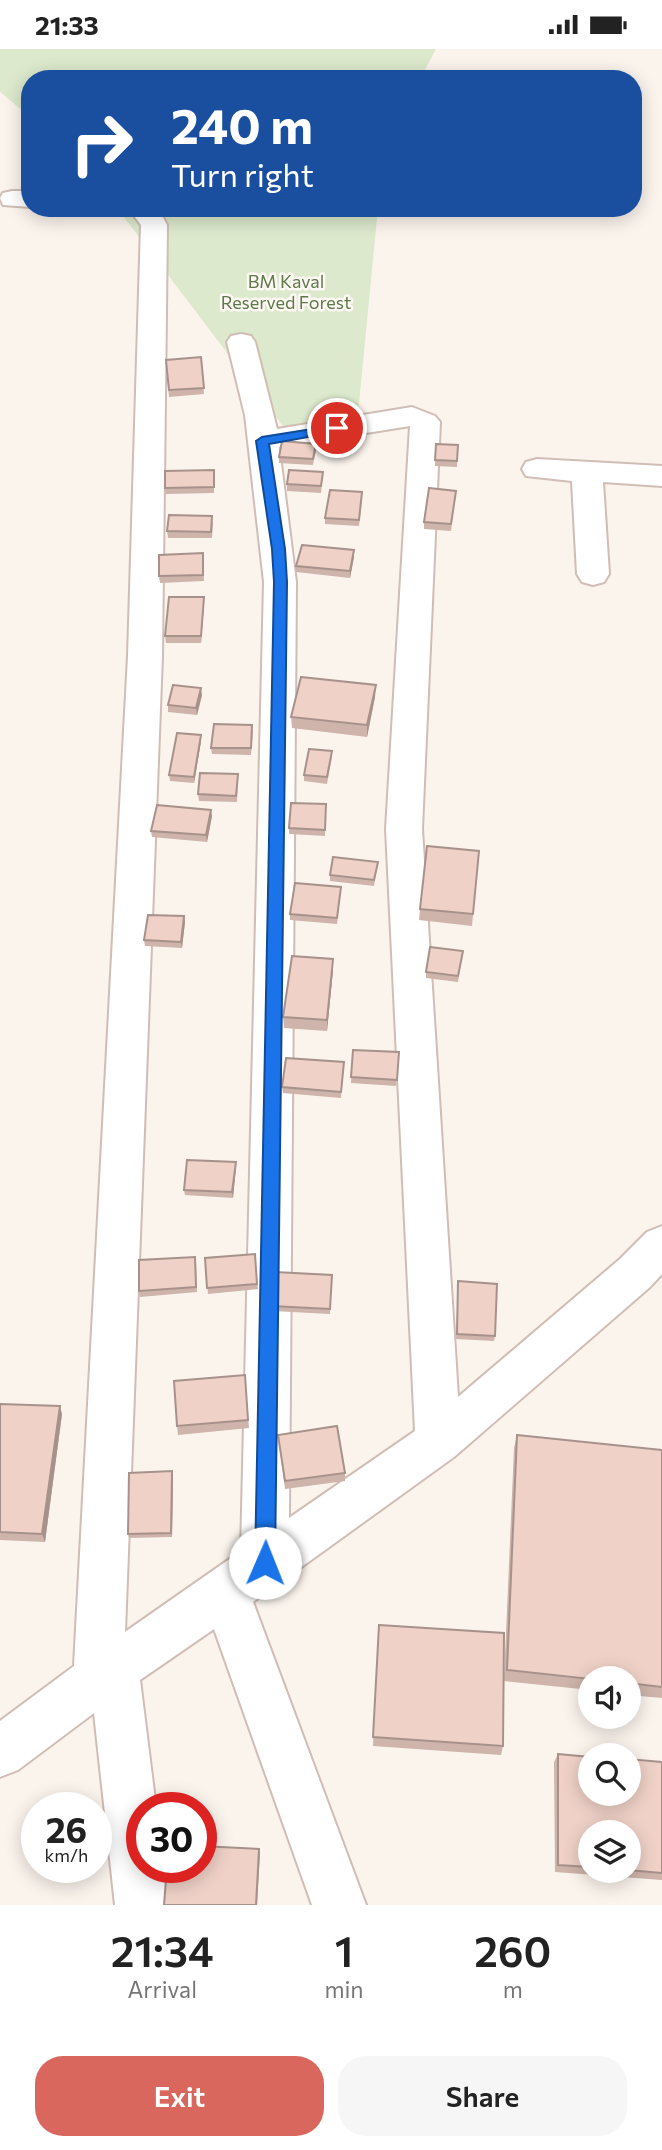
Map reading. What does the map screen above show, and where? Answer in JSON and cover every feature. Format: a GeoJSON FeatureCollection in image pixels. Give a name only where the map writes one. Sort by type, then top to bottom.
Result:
{"type":"FeatureCollection","features":[{"type":"Feature","properties":{"kind":"street"},"geometry":{"type":"LineString","coordinates":[[142,1905],[106,1674],[145,656],[155,225],[151,217]]}},
{"type":"Feature","properties":{"kind":"street"},"geometry":{"type":"LineString","coordinates":[[241,342],[260,415],[280,582],[265,1563]]}},
{"type":"Feature","properties":{"kind":"street"},"geometry":{"type":"LineString","coordinates":[[262,441],[412,416],[425,422],[404,829],[438,1442]]}},
{"type":"Feature","properties":{"kind":"street"},"geometry":{"type":"LineString","coordinates":[[537,469],[662,476]]}},
{"type":"Feature","properties":{"kind":"street"},"geometry":{"type":"LineString","coordinates":[[587,472],[593,574]]}},
{"type":"Feature","properties":{"kind":"street"},"geometry":{"type":"LineString","coordinates":[[0,1752],[106,1674],[438,1442],[635,1273],[662,1245]]}},
{"type":"Feature","properties":{"kind":"street"},"geometry":{"type":"LineString","coordinates":[[225,1593],[339,1905]]}},
{"type":"Feature","properties":{"kind":"green space"},"geometry":{"type":"Polygon","coordinates":[[[0,49],[436,49],[425,70],[21,70],[21,110],[0,92],[0,49]]]}},
{"type":"Feature","properties":{"kind":"green space","name":"BM Kaval Reserved Forest"},"geometry":{"type":"Polygon","coordinates":[[[124,217],[377,217],[355,445],[292,438],[124,217]]]}},
{"type":"Feature","properties":{"kind":"building"},"geometry":{"type":"Polygon","coordinates":[[[201,357],[204,388],[169,390],[166,360],[201,357]]]}},
{"type":"Feature","properties":{"kind":"building"},"geometry":{"type":"Polygon","coordinates":[[[282,441],[316,444],[313,459],[279,457],[282,441]]]}},
{"type":"Feature","properties":{"kind":"building"},"geometry":{"type":"Polygon","coordinates":[[[436,444],[458,445],[457,461],[435,460],[436,444]]]}},
{"type":"Feature","properties":{"kind":"building"},"geometry":{"type":"Polygon","coordinates":[[[214,470],[214,487],[165,488],[165,471],[214,470]]]}},
{"type":"Feature","properties":{"kind":"building"},"geometry":{"type":"Polygon","coordinates":[[[289,470],[323,472],[321,486],[287,484],[289,470]]]}},
{"type":"Feature","properties":{"kind":"building"},"geometry":{"type":"Polygon","coordinates":[[[429,488],[456,491],[451,524],[424,522],[429,488]]]}},
{"type":"Feature","properties":{"kind":"building"},"geometry":{"type":"Polygon","coordinates":[[[330,490],[362,492],[359,520],[325,518],[330,490]]]}},
{"type":"Feature","properties":{"kind":"building"},"geometry":{"type":"Polygon","coordinates":[[[169,515],[212,516],[211,532],[167,531],[169,515]]]}},
{"type":"Feature","properties":{"kind":"building"},"geometry":{"type":"Polygon","coordinates":[[[302,545],[354,550],[350,571],[296,566],[302,545]]]}},
{"type":"Feature","properties":{"kind":"building"},"geometry":{"type":"Polygon","coordinates":[[[203,553],[203,575],[159,576],[159,555],[203,553]]]}},
{"type":"Feature","properties":{"kind":"building"},"geometry":{"type":"Polygon","coordinates":[[[169,597],[204,597],[201,636],[165,636],[169,597]]]}},
{"type":"Feature","properties":{"kind":"building"},"geometry":{"type":"Polygon","coordinates":[[[301,677],[376,685],[367,725],[291,717],[301,677]]]}},
{"type":"Feature","properties":{"kind":"building"},"geometry":{"type":"Polygon","coordinates":[[[173,685],[201,688],[196,708],[168,705],[173,685]]]}},
{"type":"Feature","properties":{"kind":"building"},"geometry":{"type":"Polygon","coordinates":[[[214,724],[252,725],[251,748],[211,748],[214,724]]]}},
{"type":"Feature","properties":{"kind":"building"},"geometry":{"type":"Polygon","coordinates":[[[177,733],[201,735],[194,777],[169,775],[177,733]]]}},
{"type":"Feature","properties":{"kind":"building"},"geometry":{"type":"Polygon","coordinates":[[[309,749],[332,751],[327,777],[304,775],[309,749]]]}},
{"type":"Feature","properties":{"kind":"building"},"geometry":{"type":"Polygon","coordinates":[[[200,773],[238,774],[236,796],[198,794],[200,773]]]}},
{"type":"Feature","properties":{"kind":"building"},"geometry":{"type":"Polygon","coordinates":[[[291,803],[326,804],[325,830],[289,828],[291,803]]]}},
{"type":"Feature","properties":{"kind":"building"},"geometry":{"type":"Polygon","coordinates":[[[157,805],[211,810],[206,835],[151,831],[157,805]]]}},
{"type":"Feature","properties":{"kind":"building"},"geometry":{"type":"Polygon","coordinates":[[[427,846],[479,851],[473,914],[420,909],[427,846]]]}},
{"type":"Feature","properties":{"kind":"building"},"geometry":{"type":"Polygon","coordinates":[[[333,857],[378,862],[374,880],[330,875],[333,857]]]}},
{"type":"Feature","properties":{"kind":"building"},"geometry":{"type":"Polygon","coordinates":[[[295,883],[341,887],[337,918],[290,914],[295,883]]]}},
{"type":"Feature","properties":{"kind":"building"},"geometry":{"type":"Polygon","coordinates":[[[148,915],[184,916],[181,942],[144,940],[148,915]]]}},
{"type":"Feature","properties":{"kind":"building"},"geometry":{"type":"Polygon","coordinates":[[[430,947],[463,951],[458,976],[426,972],[430,947]]]}},
{"type":"Feature","properties":{"kind":"building"},"geometry":{"type":"Polygon","coordinates":[[[292,956],[333,959],[327,1020],[283,1017],[292,956]]]}},
{"type":"Feature","properties":{"kind":"building"},"geometry":{"type":"Polygon","coordinates":[[[353,1050],[399,1052],[397,1080],[351,1077],[353,1050]]]}},
{"type":"Feature","properties":{"kind":"building"},"geometry":{"type":"Polygon","coordinates":[[[286,1058],[344,1062],[341,1092],[282,1087],[286,1058]]]}},
{"type":"Feature","properties":{"kind":"building"},"geometry":{"type":"Polygon","coordinates":[[[187,1160],[236,1162],[232,1192],[184,1190],[187,1160]]]}},
{"type":"Feature","properties":{"kind":"building"},"geometry":{"type":"Polygon","coordinates":[[[255,1254],[257,1284],[207,1288],[205,1258],[255,1254]]]}},
{"type":"Feature","properties":{"kind":"building"},"geometry":{"type":"Polygon","coordinates":[[[195,1257],[196,1287],[139,1291],[139,1260],[195,1257]]]}},
{"type":"Feature","properties":{"kind":"building"},"geometry":{"type":"Polygon","coordinates":[[[275,1272],[332,1275],[330,1309],[272,1306],[275,1272]]]}},
{"type":"Feature","properties":{"kind":"building"},"geometry":{"type":"Polygon","coordinates":[[[458,1281],[497,1284],[495,1336],[457,1334],[458,1281]]]}},
{"type":"Feature","properties":{"kind":"building"},"geometry":{"type":"Polygon","coordinates":[[[245,1375],[248,1420],[177,1426],[174,1381],[245,1375]]]}},
{"type":"Feature","properties":{"kind":"building"},"geometry":{"type":"Polygon","coordinates":[[[0,1404],[60,1406],[42,1534],[0,1532],[0,1404]]]}},
{"type":"Feature","properties":{"kind":"building"},"geometry":{"type":"Polygon","coordinates":[[[337,1426],[345,1473],[285,1481],[278,1435],[337,1426]]]}},
{"type":"Feature","properties":{"kind":"building"},"geometry":{"type":"Polygon","coordinates":[[[517,1435],[662,1450],[662,1687],[641,1685],[641,1666],[578,1666],[578,1678],[507,1670],[517,1435]]]}},
{"type":"Feature","properties":{"kind":"building"},"geometry":{"type":"Polygon","coordinates":[[[172,1471],[171,1533],[128,1534],[129,1473],[172,1471]]]}},
{"type":"Feature","properties":{"kind":"building"},"geometry":{"type":"Polygon","coordinates":[[[379,1625],[504,1633],[503,1746],[373,1737],[379,1625]]]}},
{"type":"Feature","properties":{"kind":"building"},"geometry":{"type":"Polygon","coordinates":[[[558,1754],[578,1756],[578,1806],[641,1806],[641,1760],[662,1762],[662,1873],[641,1871],[641,1820],[578,1820],[578,1866],[558,1865],[558,1754]]]}},
{"type":"Feature","properties":{"kind":"building"},"geometry":{"type":"Polygon","coordinates":[[[217,1847],[259,1849],[256,1905],[164,1905],[166,1883],[217,1883],[217,1847]]]}},
{"type":"Feature","properties":{"kind":"route"},"geometry":{"type":"LineString","coordinates":[[265,1563],[280,582],[278,549],[262,441],[337,428]]}}]}
